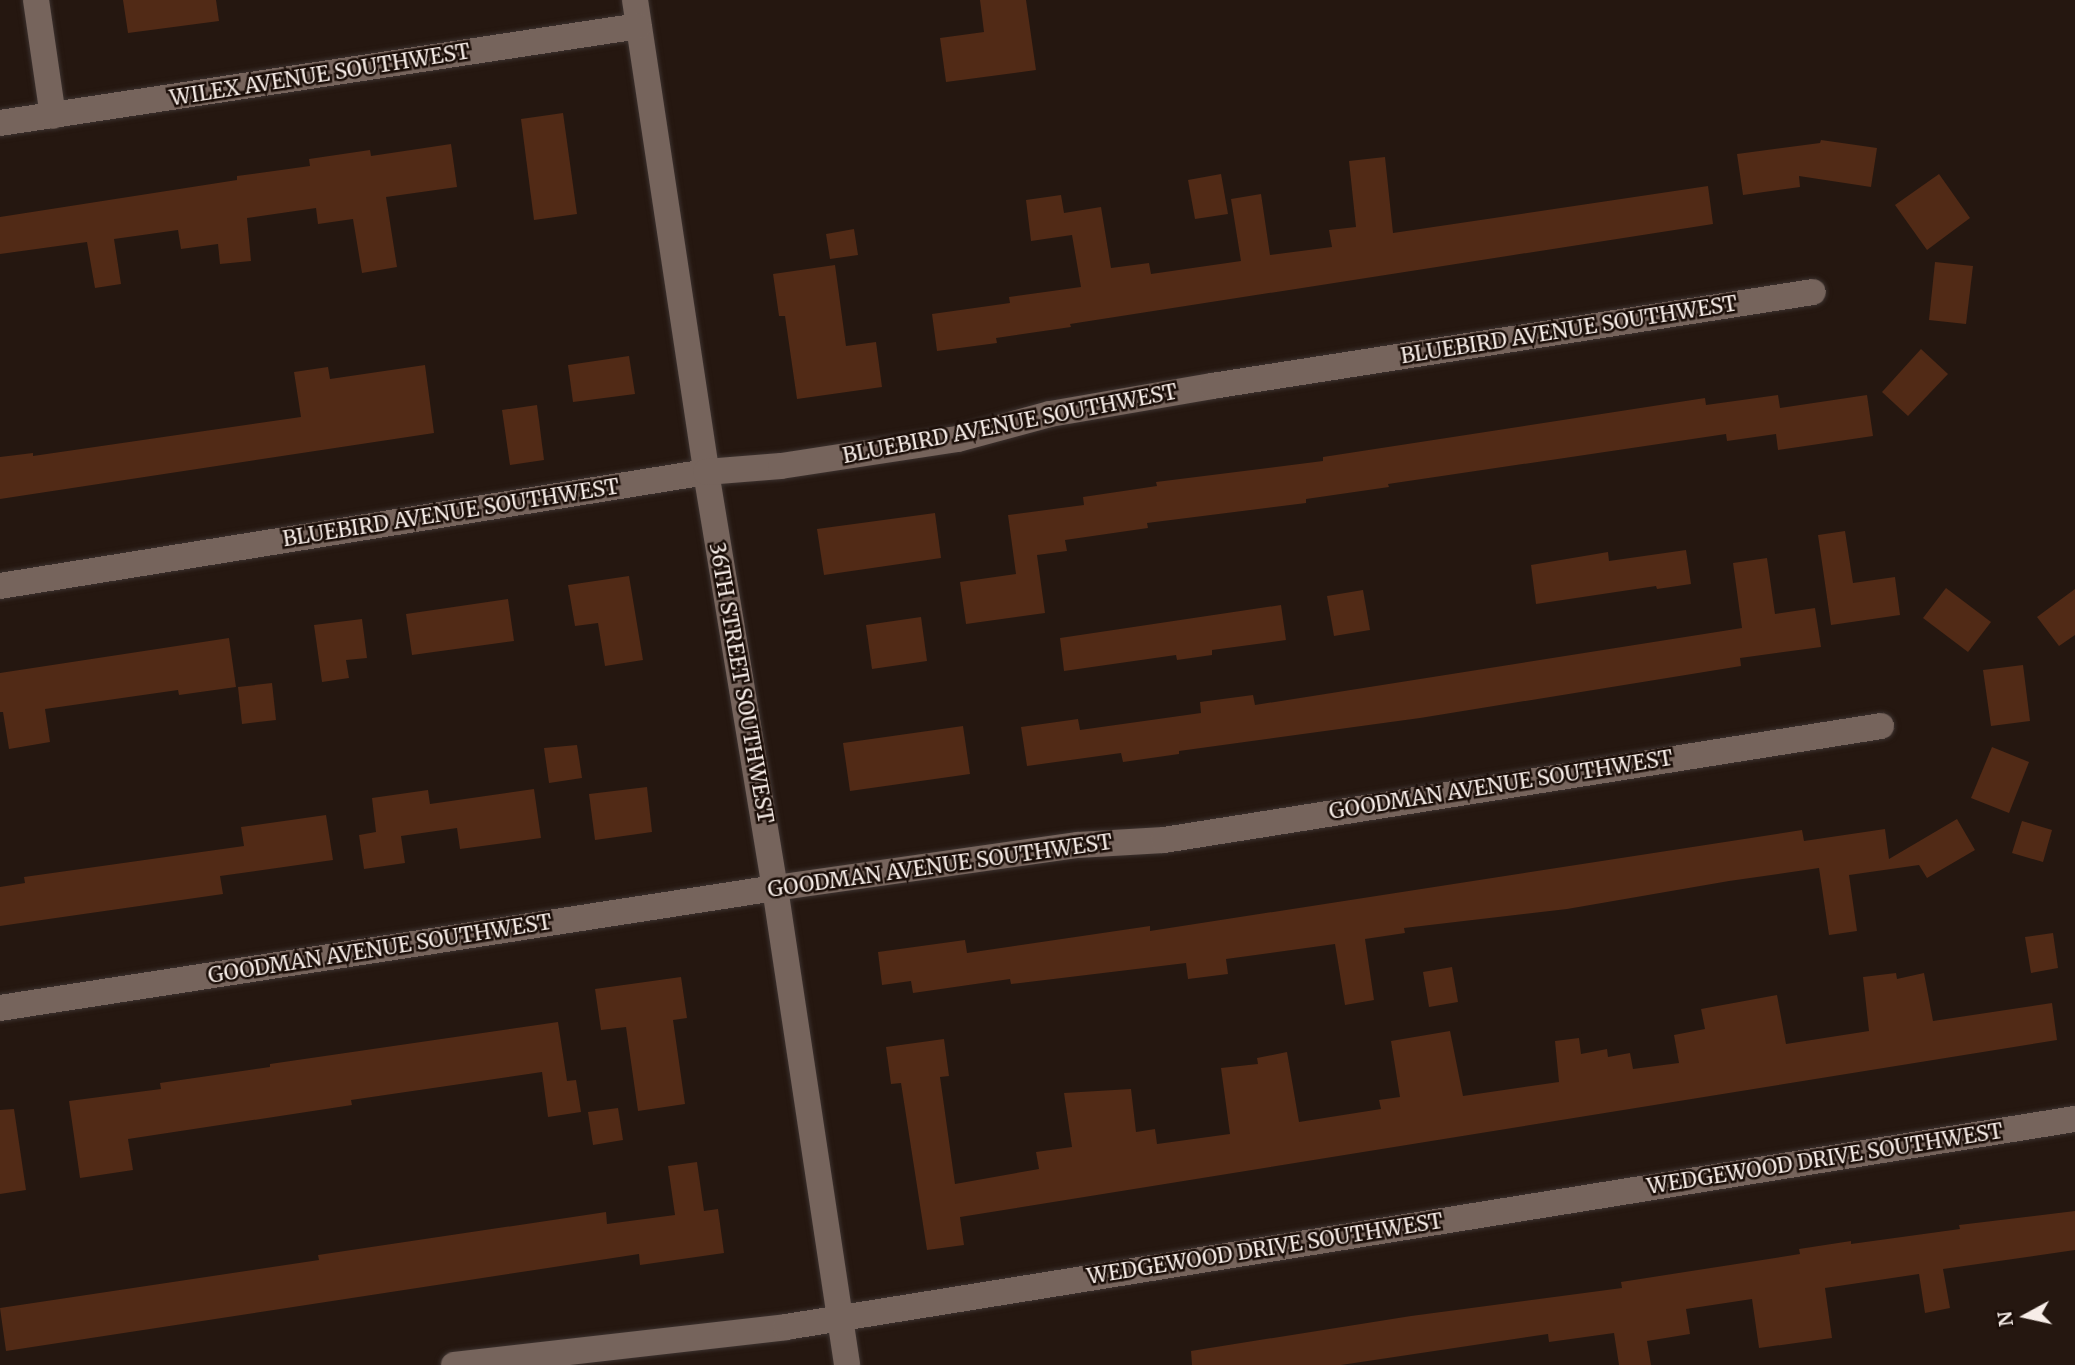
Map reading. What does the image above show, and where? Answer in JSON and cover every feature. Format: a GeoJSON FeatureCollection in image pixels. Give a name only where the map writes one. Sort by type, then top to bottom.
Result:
{"type":"FeatureCollection","features":[{"type":"Feature","properties":{"kind":"street"},"geometry":{"type":"LineString","coordinates":[[36,0],[53,116]]}},
{"type":"Feature","properties":{"kind":"street","name":"WILEX AVENUE SOUTHWEST"},"geometry":{"type":"LineString","coordinates":[[0,123],[53,116],[637,13]]}},
{"type":"Feature","properties":{"kind":"street","name":"36TH STREET SOUTHWEST"},"geometry":{"type":"LineString","coordinates":[[637,13],[705,472],[775,888],[847,1365]]}},
{"type":"Feature","properties":{"kind":"street","name":"BLUEBIRD AVENUE SOUTHWEST"},"geometry":{"type":"LineString","coordinates":[[0,586],[705,472],[780,466],[944,441],[1050,414],[1212,386],[1813,292]]}},
{"type":"Feature","properties":{"kind":"street","name":"GOODMAN AVENUE SOUTHWEST"},"geometry":{"type":"LineString","coordinates":[[0,1008],[775,888],[1078,845],[1164,840],[1881,726]]}},
{"type":"Feature","properties":{"kind":"street","name":"WEDGEWOOD DRIVE SOUTHWEST"},"geometry":{"type":"LineString","coordinates":[[454,1365],[786,1327],[840,1316],[2075,1119]]}},
{"type":"Feature","properties":{"kind":"building"},"geometry":{"type":"Polygon","coordinates":[[[123,0],[216,0],[219,21],[128,33],[123,0]]]}},
{"type":"Feature","properties":{"kind":"building"},"geometry":{"type":"Polygon","coordinates":[[[980,0],[1026,0],[1036,70],[946,82],[940,38],[984,32],[980,0]]]}},
{"type":"Feature","properties":{"kind":"building"},"geometry":{"type":"Polygon","coordinates":[[[563,113],[577,214],[534,220],[521,119],[563,113]]]}},
{"type":"Feature","properties":{"kind":"building"},"geometry":{"type":"Polygon","coordinates":[[[1821,140],[1877,148],[1871,187],[1799,176],[1800,187],[1743,195],[1737,154],[1820,143],[1821,140]]]}},
{"type":"Feature","properties":{"kind":"building"},"geometry":{"type":"Polygon","coordinates":[[[451,144],[457,187],[386,197],[397,267],[362,273],[353,219],[318,224],[316,208],[247,218],[251,261],[220,264],[218,244],[181,249],[178,230],[114,239],[121,284],[95,288],[87,242],[0,254],[0,217],[237,180],[237,176],[310,166],[309,159],[370,150],[371,156],[451,144]]]}},
{"type":"Feature","properties":{"kind":"building"},"geometry":{"type":"Polygon","coordinates":[[[1385,157],[1393,233],[1708,186],[1713,224],[1070,324],[1071,327],[996,338],[997,343],[937,351],[932,314],[1010,303],[1009,297],[1081,287],[1072,235],[1031,241],[1026,200],[1061,195],[1064,213],[1101,207],[1111,268],[1149,263],[1151,274],[1241,261],[1231,199],[1261,194],[1270,255],[1332,247],[1329,230],[1356,227],[1349,161],[1385,157]]]}},
{"type":"Feature","properties":{"kind":"building"},"geometry":{"type":"Polygon","coordinates":[[[1221,174],[1228,214],[1195,219],[1188,180],[1221,174]]]}},
{"type":"Feature","properties":{"kind":"building"},"geometry":{"type":"Polygon","coordinates":[[[1939,174],[1970,218],[1927,250],[1895,205],[1939,174]]]}},
{"type":"Feature","properties":{"kind":"building"},"geometry":{"type":"Polygon","coordinates":[[[854,229],[858,255],[830,259],[826,234],[854,229]]]}},
{"type":"Feature","properties":{"kind":"building"},"geometry":{"type":"Polygon","coordinates":[[[1935,262],[1973,266],[1966,324],[1929,320],[1935,262]]]}},
{"type":"Feature","properties":{"kind":"building"},"geometry":{"type":"Polygon","coordinates":[[[835,265],[846,346],[876,342],[882,387],[797,399],[785,316],[779,316],[773,274],[835,265]]]}},
{"type":"Feature","properties":{"kind":"building"},"geometry":{"type":"Polygon","coordinates":[[[1921,349],[1948,374],[1908,416],[1882,392],[1921,349]]]}},
{"type":"Feature","properties":{"kind":"building"},"geometry":{"type":"Polygon","coordinates":[[[629,356],[635,394],[573,402],[568,365],[629,356]]]}},
{"type":"Feature","properties":{"kind":"building"},"geometry":{"type":"Polygon","coordinates":[[[425,365],[434,433],[0,499],[0,457],[33,453],[33,456],[301,417],[294,372],[328,367],[330,379],[425,365]]]}},
{"type":"Feature","properties":{"kind":"building"},"geometry":{"type":"Polygon","coordinates":[[[1778,395],[1780,408],[1867,395],[1873,436],[1778,450],[1776,434],[1727,441],[1726,434],[1388,484],[1389,487],[1306,499],[1306,503],[1147,523],[1148,528],[1065,540],[1067,551],[1037,555],[1045,613],[966,624],[960,582],[1016,574],[1008,515],[1084,505],[1083,497],[1157,486],[1156,482],[1323,461],[1323,457],[1705,398],[1706,405],[1778,395]]]}},
{"type":"Feature","properties":{"kind":"building"},"geometry":{"type":"Polygon","coordinates":[[[537,405],[544,460],[510,465],[502,410],[537,405]]]}},
{"type":"Feature","properties":{"kind":"building"},"geometry":{"type":"Polygon","coordinates":[[[935,513],[941,558],[824,575],[817,529],[935,513]]]}},
{"type":"Feature","properties":{"kind":"building"},"geometry":{"type":"Polygon","coordinates":[[[1845,531],[1853,583],[1895,577],[1900,615],[1831,625],[1818,535],[1845,531]]]}},
{"type":"Feature","properties":{"kind":"building"},"geometry":{"type":"Polygon","coordinates":[[[1686,550],[1691,584],[1657,589],[1656,586],[1536,604],[1531,565],[1608,552],[1609,561],[1686,550]]]}},
{"type":"Feature","properties":{"kind":"building"},"geometry":{"type":"Polygon","coordinates":[[[1767,558],[1775,614],[1815,608],[1821,647],[1740,658],[1741,666],[1420,718],[1179,751],[1179,754],[1123,762],[1121,753],[1027,766],[1021,727],[1078,719],[1080,730],[1201,713],[1200,702],[1253,695],[1255,705],[1742,628],[1733,563],[1767,558]]]}},
{"type":"Feature","properties":{"kind":"building"},"geometry":{"type":"Polygon","coordinates":[[[629,576],[643,660],[605,666],[598,623],[575,626],[568,585],[629,576]]]}},
{"type":"Feature","properties":{"kind":"building"},"geometry":{"type":"Polygon","coordinates":[[[1946,588],[1991,622],[1968,652],[1923,618],[1946,588]]]}},
{"type":"Feature","properties":{"kind":"building"},"geometry":{"type":"Polygon","coordinates":[[[2075,589],[2075,635],[2059,646],[2037,617],[2075,589]]]}},
{"type":"Feature","properties":{"kind":"building"},"geometry":{"type":"Polygon","coordinates":[[[1363,590],[1370,630],[1334,636],[1327,596],[1363,590]]]}},
{"type":"Feature","properties":{"kind":"building"},"geometry":{"type":"Polygon","coordinates":[[[508,599],[514,641],[412,655],[406,614],[508,599]]]}},
{"type":"Feature","properties":{"kind":"building"},"geometry":{"type":"Polygon","coordinates":[[[1281,605],[1286,640],[1212,650],[1212,655],[1177,660],[1176,655],[1064,671],[1060,638],[1281,605]]]}},
{"type":"Feature","properties":{"kind":"building"},"geometry":{"type":"Polygon","coordinates":[[[921,617],[927,661],[872,669],[866,625],[921,617]]]}},
{"type":"Feature","properties":{"kind":"building"},"geometry":{"type":"Polygon","coordinates":[[[362,619],[367,658],[346,660],[349,678],[322,682],[314,625],[362,619]]]}},
{"type":"Feature","properties":{"kind":"building"},"geometry":{"type":"Polygon","coordinates":[[[229,638],[236,687],[179,695],[178,690],[45,709],[50,742],[9,749],[3,712],[0,712],[0,673],[229,638]]]}},
{"type":"Feature","properties":{"kind":"building"},"geometry":{"type":"Polygon","coordinates":[[[2023,665],[2030,721],[1991,726],[1983,670],[2023,665]]]}},
{"type":"Feature","properties":{"kind":"building"},"geometry":{"type":"Polygon","coordinates":[[[272,683],[276,720],[242,724],[238,687],[272,683]]]}},
{"type":"Feature","properties":{"kind":"building"},"geometry":{"type":"Polygon","coordinates":[[[963,726],[970,774],[850,791],[843,743],[963,726]]]}},
{"type":"Feature","properties":{"kind":"building"},"geometry":{"type":"Polygon","coordinates":[[[577,745],[582,778],[549,783],[544,748],[577,745]]]}},
{"type":"Feature","properties":{"kind":"building"},"geometry":{"type":"Polygon","coordinates":[[[1992,747],[2029,762],[2009,813],[1971,798],[1992,747]]]}},
{"type":"Feature","properties":{"kind":"building"},"geometry":{"type":"Polygon","coordinates":[[[647,787],[652,832],[595,840],[589,794],[647,787]]]}},
{"type":"Feature","properties":{"kind":"building"},"geometry":{"type":"Polygon","coordinates":[[[534,789],[541,838],[460,849],[457,828],[401,836],[405,863],[364,869],[359,835],[376,832],[372,798],[428,790],[430,804],[534,789]]]}},
{"type":"Feature","properties":{"kind":"building"},"geometry":{"type":"Polygon","coordinates":[[[326,815],[333,860],[220,876],[223,894],[0,926],[0,887],[25,883],[24,877],[244,846],[241,827],[326,815]]]}},
{"type":"Feature","properties":{"kind":"building"},"geometry":{"type":"Polygon","coordinates":[[[1957,819],[1975,850],[1927,878],[1919,865],[1849,875],[1857,931],[1829,935],[1819,868],[1567,909],[1404,928],[1405,933],[1365,939],[1374,1000],[1345,1005],[1335,944],[1226,959],[1228,974],[1188,979],[1186,963],[1011,984],[1010,979],[913,993],[911,981],[882,985],[878,952],[965,940],[967,953],[1150,926],[1150,931],[1802,830],[1804,841],[1885,829],[1889,859],[1957,819]]]}},
{"type":"Feature","properties":{"kind":"building"},"geometry":{"type":"Polygon","coordinates":[[[2022,821],[2052,830],[2043,862],[2012,853],[2022,821]]]}},
{"type":"Feature","properties":{"kind":"building"},"geometry":{"type":"Polygon","coordinates":[[[2053,933],[2058,968],[2031,973],[2025,937],[2053,933]]]}},
{"type":"Feature","properties":{"kind":"building"},"geometry":{"type":"Polygon","coordinates":[[[1452,967],[1458,1002],[1429,1007],[1423,972],[1452,967]]]}},
{"type":"Feature","properties":{"kind":"building"},"geometry":{"type":"Polygon","coordinates":[[[1896,973],[1897,979],[1924,973],[1933,1021],[2052,1003],[2057,1040],[960,1217],[964,1245],[927,1250],[901,1083],[891,1084],[886,1047],[944,1039],[949,1076],[940,1077],[955,1184],[1039,1169],[1036,1152],[1072,1147],[1064,1093],[1131,1089],[1136,1132],[1155,1129],[1157,1144],[1230,1134],[1221,1068],[1258,1064],[1257,1058],[1287,1052],[1299,1122],[1381,1109],[1379,1100],[1400,1097],[1391,1041],[1450,1031],[1463,1096],[1559,1082],[1555,1041],[1579,1038],[1581,1054],[1607,1049],[1608,1057],[1630,1053],[1633,1069],[1679,1063],[1674,1035],[1705,1029],[1701,1009],[1777,995],[1786,1044],[1869,1031],[1863,977],[1896,973]]]}},
{"type":"Feature","properties":{"kind":"building"},"geometry":{"type":"Polygon","coordinates":[[[681,977],[687,1018],[673,1020],[685,1104],[638,1111],[626,1027],[601,1030],[595,989],[681,977]]]}},
{"type":"Feature","properties":{"kind":"building"},"geometry":{"type":"Polygon","coordinates":[[[558,1022],[567,1081],[576,1080],[581,1112],[548,1117],[542,1072],[351,1100],[352,1105],[128,1139],[133,1170],[80,1178],[69,1101],[161,1089],[160,1083],[270,1067],[270,1064],[558,1022]]]}},
{"type":"Feature","properties":{"kind":"building"},"geometry":{"type":"Polygon","coordinates":[[[618,1108],[623,1140],[593,1145],[588,1112],[618,1108]]]}},
{"type":"Feature","properties":{"kind":"building"},"geometry":{"type":"Polygon","coordinates":[[[14,1109],[26,1190],[0,1194],[0,1110],[14,1109]]]}},
{"type":"Feature","properties":{"kind":"building"},"geometry":{"type":"Polygon","coordinates":[[[697,1162],[704,1211],[718,1209],[724,1253],[640,1265],[639,1254],[6,1351],[0,1308],[319,1260],[318,1255],[606,1212],[607,1224],[675,1215],[668,1166],[697,1162]]]}},
{"type":"Feature","properties":{"kind":"building"},"geometry":{"type":"Polygon","coordinates":[[[2075,1211],[2075,1250],[1943,1269],[1950,1308],[1925,1313],[1919,1274],[1825,1288],[1832,1338],[1759,1348],[1752,1299],[1686,1309],[1690,1334],[1647,1341],[1651,1365],[1619,1365],[1614,1333],[1549,1342],[1548,1334],[1341,1365],[1192,1365],[1191,1351],[1411,1316],[1622,1288],[1621,1282],[1800,1254],[1799,1249],[1960,1229],[1959,1225],[2075,1211]]]}}]}
